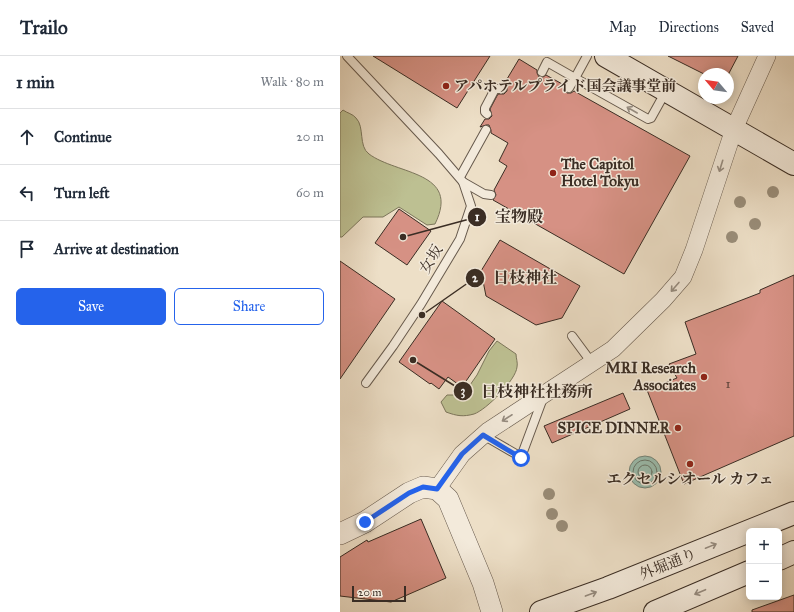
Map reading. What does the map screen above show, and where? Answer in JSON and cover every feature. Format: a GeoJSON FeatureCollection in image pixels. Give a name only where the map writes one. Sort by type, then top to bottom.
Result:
{"type":"FeatureCollection","features":[{"type":"Feature","properties":{"kind":"main road"},"geometry":{"type":"LineString","coordinates":[[616,58],[667,91],[794,164]]}},
{"type":"Feature","properties":{"kind":"main road","name":"外堀通り"},"geometry":{"type":"LineString","coordinates":[[541,612],[608,588],[794,513]]}},
{"type":"Feature","properties":{"kind":"main road"},"geometry":{"type":"LineString","coordinates":[[782,558],[794,552]]}},
{"type":"Feature","properties":{"kind":"main road"},"geometry":{"type":"LineString","coordinates":[[654,612],[746,573]]}},
{"type":"Feature","properties":{"kind":"street"},"geometry":{"type":"LineString","coordinates":[[437,489],[462,454],[483,435],[613,349],[663,300],[683,277],[694,250],[734,129],[767,56]]}},
{"type":"Feature","properties":{"kind":"street"},"geometry":{"type":"LineString","coordinates":[[340,534],[365,522],[409,493],[423,487],[437,489],[448,500],[483,583],[492,612]]}},
{"type":"Feature","properties":{"kind":"lane"},"geometry":{"type":"LineString","coordinates":[[347,56],[462,179],[484,194],[491,195]]}},
{"type":"Feature","properties":{"kind":"lane"},"geometry":{"type":"LineString","coordinates":[[569,88],[587,56]]}},
{"type":"Feature","properties":{"kind":"lane"},"geometry":{"type":"LineString","coordinates":[[542,72],[547,62],[648,119],[651,118],[667,91]]}},
{"type":"Feature","properties":{"kind":"lane"},"geometry":{"type":"LineString","coordinates":[[487,114],[485,112],[485,108],[488,102],[495,90],[502,88]]}},
{"type":"Feature","properties":{"kind":"lane"},"geometry":{"type":"LineString","coordinates":[[462,179],[486,130]]}},
{"type":"Feature","properties":{"kind":"lane","name":"女坂"},"geometry":{"type":"LineString","coordinates":[[366,383],[393,346],[460,239],[471,206],[462,179]]}},
{"type":"Feature","properties":{"kind":"lane"},"geometry":{"type":"LineString","coordinates":[[572,336],[592,364]]}},
{"type":"Feature","properties":{"kind":"lane"},"geometry":{"type":"LineString","coordinates":[[483,435],[521,458],[545,394]]}},
{"type":"Feature","properties":{"kind":"shaded area"},"geometry":{"type":"Polygon","coordinates":[[[343,110],[353,115],[359,122],[362,141],[366,151],[369,154],[381,161],[422,177],[433,184],[440,194],[441,207],[435,224],[427,225],[399,207],[383,217],[363,217],[342,237],[340,237],[340,113],[343,110]]]}},
{"type":"Feature","properties":{"kind":"shaded area"},"geometry":{"type":"Polygon","coordinates":[[[497,341],[516,354],[517,367],[512,379],[493,401],[474,414],[460,416],[446,412],[441,402],[447,395],[463,395],[477,375],[489,351],[497,341]]]}},
{"type":"Feature","properties":{"kind":"water"},"geometry":{"type":"Polygon","coordinates":[[[642,456],[648,456],[657,460],[661,472],[657,484],[648,488],[642,488],[633,484],[629,475],[629,469],[633,460],[642,456]]]}},
{"type":"Feature","properties":{"kind":"building","name":"アパホテルプライド国会議事堂前"},"geometry":{"type":"Polygon","coordinates":[[[373,56],[490,56],[457,108],[373,56]]]}},
{"type":"Feature","properties":{"kind":"building"},"geometry":{"type":"Polygon","coordinates":[[[668,56],[738,56],[732,68],[698,68],[698,71],[668,56]]]}},
{"type":"Feature","properties":{"kind":"building"},"geometry":{"type":"Polygon","coordinates":[[[519,59],[537,70],[539,77],[546,75],[564,85],[564,90],[567,93],[574,91],[690,156],[624,274],[493,200],[496,195],[494,190],[507,166],[499,161],[508,143],[491,133],[489,125],[480,127],[485,119],[489,119],[492,116],[490,109],[498,94],[504,94],[507,91],[507,87],[504,84],[519,59]]]}},
{"type":"Feature","properties":{"kind":"building"},"geometry":{"type":"Polygon","coordinates":[[[399,209],[431,231],[407,265],[375,243],[399,209]]]}},
{"type":"Feature","properties":{"kind":"building"},"geometry":{"type":"Polygon","coordinates":[[[500,240],[580,286],[562,318],[536,325],[486,296],[481,271],[500,240]]]}},
{"type":"Feature","properties":{"kind":"building"},"geometry":{"type":"Polygon","coordinates":[[[340,261],[395,299],[340,379],[340,261]]]}},
{"type":"Feature","properties":{"kind":"building"},"geometry":{"type":"Polygon","coordinates":[[[794,275],[794,436],[684,484],[647,390],[677,378],[669,364],[696,354],[685,322],[760,293],[760,290],[794,275]]]}},
{"type":"Feature","properties":{"kind":"building"},"geometry":{"type":"Polygon","coordinates":[[[442,301],[495,339],[462,387],[448,377],[439,389],[399,362],[442,301]]]}},
{"type":"Feature","properties":{"kind":"building"},"geometry":{"type":"Polygon","coordinates":[[[623,393],[630,409],[552,443],[544,426],[623,393]]]}},
{"type":"Feature","properties":{"kind":"building"},"geometry":{"type":"Polygon","coordinates":[[[421,519],[446,578],[391,602],[340,596],[340,557],[367,540],[368,542],[421,519]]]}},
{"type":"Feature","properties":{"kind":"building"},"geometry":{"type":"Polygon","coordinates":[[[794,595],[794,612],[752,612],[752,610],[794,595]]]}},
{"type":"Feature","properties":{"kind":"place","name":"アパホテルプライド国会議事堂前"},"geometry":{"type":"Point","coordinates":[446,86]}},
{"type":"Feature","properties":{"kind":"place","name":"The Capitol Hotel Tokyu"},"geometry":{"type":"Point","coordinates":[553,173]}},
{"type":"Feature","properties":{"kind":"place","name":"宝物殿"},"geometry":{"type":"Point","coordinates":[403,237]}},
{"type":"Feature","properties":{"kind":"place","name":"日枝神社"},"geometry":{"type":"Point","coordinates":[422,315]}},
{"type":"Feature","properties":{"kind":"place","name":"日枝神社社務所"},"geometry":{"type":"Point","coordinates":[413,360]}},
{"type":"Feature","properties":{"kind":"place","name":"MRI Research Associates"},"geometry":{"type":"Point","coordinates":[704,377]}},
{"type":"Feature","properties":{"kind":"place","name":"SPICE DINNER"},"geometry":{"type":"Point","coordinates":[678,428]}},
{"type":"Feature","properties":{"kind":"place","name":"エクセルシオール カフェ"},"geometry":{"type":"Point","coordinates":[690,464]}},
{"type":"Feature","properties":{"kind":"route"},"geometry":{"type":"LineString","coordinates":[[365,522],[409,493],[423,487],[437,489],[462,454],[483,435],[521,458]]}}]}
